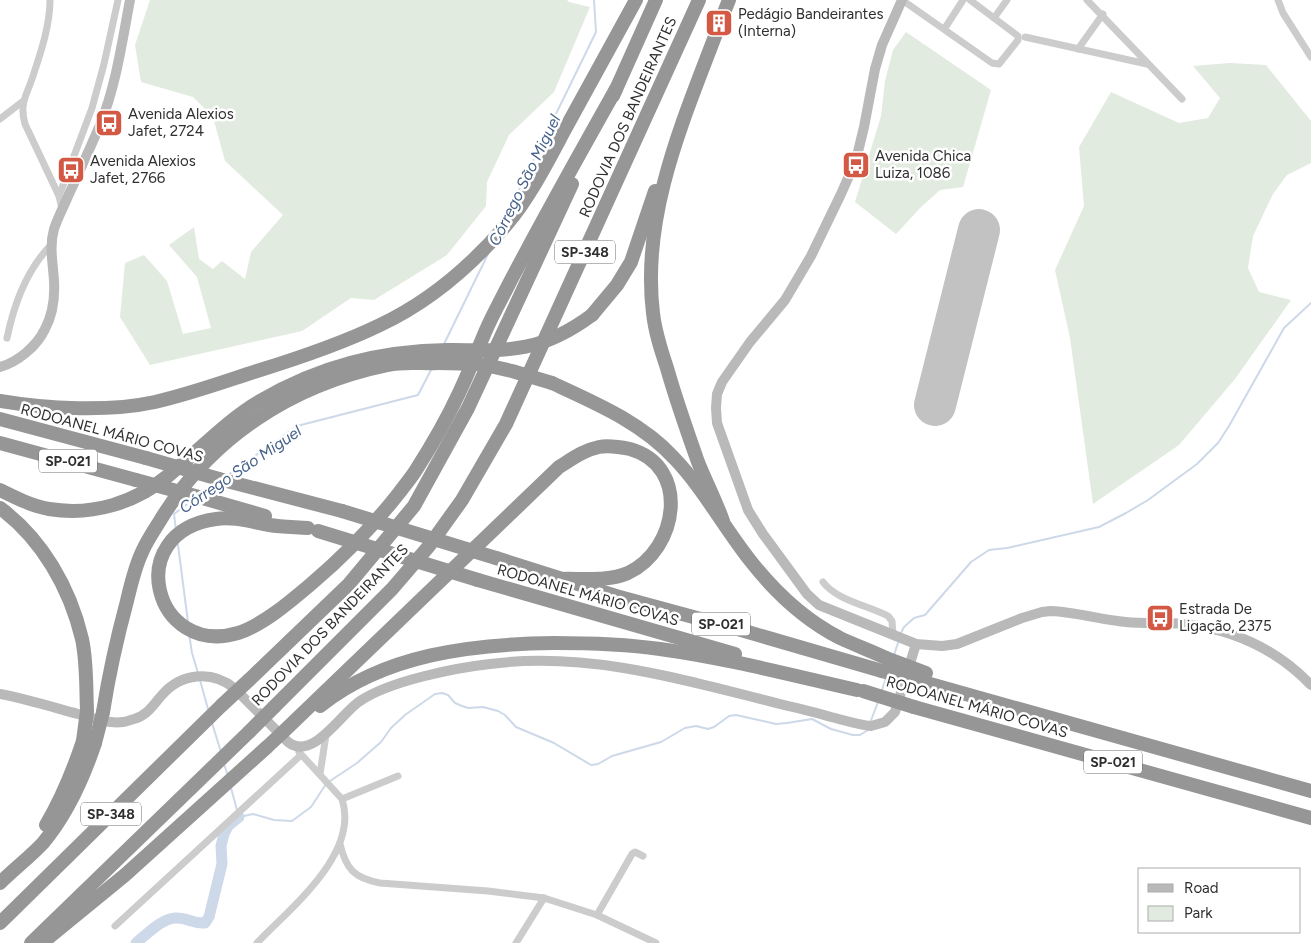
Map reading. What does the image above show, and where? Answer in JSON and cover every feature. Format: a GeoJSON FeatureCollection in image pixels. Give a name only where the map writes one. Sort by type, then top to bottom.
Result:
{"type":"FeatureCollection","features":[{"type":"Feature","properties":{"kind":"highway"},"geometry":{"type":"LineString","coordinates":[[0,401],[47,407],[81,408],[113,407],[154,402],[312,353],[380,325],[423,301],[456,276],[491,243],[509,222],[549,159],[636,0]]}},
{"type":"Feature","properties":{"kind":"highway","name":"RODOVIA DOS BANDEIRANTES"},"geometry":{"type":"LineString","coordinates":[[0,924],[222,705],[349,584],[414,506],[468,408],[656,0]]}},
{"type":"Feature","properties":{"kind":"highway","name":"RODOVIA DOS BANDEIRANTES"},"geometry":{"type":"LineString","coordinates":[[31,943],[249,732],[392,589],[428,546],[462,500],[506,424],[699,0]]}},
{"type":"Feature","properties":{"kind":"highway"},"geometry":{"type":"LineString","coordinates":[[723,15],[729,0]]}},
{"type":"Feature","properties":{"kind":"highway"},"geometry":{"type":"LineString","coordinates":[[717,31],[667,172],[659,202],[651,278],[653,314],[661,347],[698,462],[723,521]]}},
{"type":"Feature","properties":{"kind":"highway"},"geometry":{"type":"LineString","coordinates":[[313,530],[218,518],[192,524],[180,532],[166,547],[160,561],[158,576],[161,596],[167,609],[177,622],[189,630],[204,635],[221,636],[239,632],[257,624],[296,597],[337,563],[385,511],[415,472],[459,394],[486,329],[528,248],[616,89]]}},
{"type":"Feature","properties":{"kind":"highway"},"geometry":{"type":"LineString","coordinates":[[0,490],[23,502],[48,509],[78,512],[125,503],[169,476],[218,431],[259,402],[299,380],[338,365],[386,354],[416,351],[502,351],[528,347],[556,338],[592,316],[617,285],[631,262],[656,188],[667,172]]}},
{"type":"Feature","properties":{"kind":"highway"},"geometry":{"type":"LineString","coordinates":[[0,883],[25,860],[64,794],[74,768],[103,712],[116,642],[132,582],[143,550],[184,485],[226,442],[270,409],[336,379],[390,364],[481,364],[512,371],[552,383],[601,405],[647,432],[675,458],[771,586],[819,625],[884,664]]}},
{"type":"Feature","properties":{"kind":"highway","name":"RODOANEL MÁRIO COVAS"},"geometry":{"type":"LineString","coordinates":[[0,419],[342,511],[616,596],[742,630],[884,664],[978,698],[1311,791]]}},
{"type":"Feature","properties":{"kind":"highway","name":"RODOANEL MÁRIO COVAS"},"geometry":{"type":"LineString","coordinates":[[0,443],[199,496],[478,580],[914,707],[1311,818]]}},
{"type":"Feature","properties":{"kind":"highway"},"geometry":{"type":"LineString","coordinates":[[42,943],[125,875],[289,728],[559,467],[579,454],[600,446],[626,448],[645,456],[657,466],[670,489],[671,518],[658,548],[647,561],[627,573],[607,578],[560,579]]}},
{"type":"Feature","properties":{"kind":"highway"},"geometry":{"type":"LineString","coordinates":[[0,508],[34,540],[57,572],[71,602],[82,639],[85,657],[89,742]]}},
{"type":"Feature","properties":{"kind":"highway"},"geometry":{"type":"LineString","coordinates":[[289,728],[344,690],[383,671],[407,662],[453,651],[518,644],[587,643],[661,649],[746,665],[860,691]]}},
{"type":"Feature","properties":{"kind":"main road"},"geometry":{"type":"LineString","coordinates":[[0,367],[21,357],[34,345],[44,332],[51,317],[54,305],[54,282],[50,246],[62,210],[104,113],[120,54],[130,0]]}},
{"type":"Feature","properties":{"kind":"main road"},"geometry":{"type":"LineString","coordinates":[[902,0],[882,45],[875,69],[856,160],[841,194],[811,256],[785,300],[760,329],[722,382],[717,394],[717,422],[748,510],[763,534],[807,594],[825,608],[916,644],[942,646],[957,644],[1022,618],[1051,611],[1126,622],[1183,624],[1213,629],[1252,642],[1286,661],[1311,685]]}},
{"type":"Feature","properties":{"kind":"main road"},"geometry":{"type":"LineString","coordinates":[[0,694],[99,720],[123,722],[151,710],[170,687],[179,681],[194,677],[216,678],[234,688],[285,740],[294,746],[308,744],[326,735],[360,701],[391,686],[490,664],[524,661],[570,662],[649,672],[864,725],[877,725],[888,721],[895,712],[916,644]]}},
{"type":"Feature","properties":{"kind":"street"},"geometry":{"type":"LineString","coordinates":[[50,0],[46,32],[32,79],[22,102],[22,115],[59,196],[62,210]]}},
{"type":"Feature","properties":{"kind":"street"},"geometry":{"type":"LineString","coordinates":[[59,196],[92,108],[118,0]]}},
{"type":"Feature","properties":{"kind":"street"},"geometry":{"type":"LineString","coordinates":[[902,0],[996,65],[1002,62],[1019,38],[970,0]]}},
{"type":"Feature","properties":{"kind":"street"},"geometry":{"type":"LineString","coordinates":[[944,28],[963,0]]}},
{"type":"Feature","properties":{"kind":"street"},"geometry":{"type":"LineString","coordinates":[[994,18],[1007,0]]}},
{"type":"Feature","properties":{"kind":"street"},"geometry":{"type":"LineString","coordinates":[[1087,0],[1182,99]]}},
{"type":"Feature","properties":{"kind":"street"},"geometry":{"type":"LineString","coordinates":[[1278,0],[1283,14],[1311,57]]}},
{"type":"Feature","properties":{"kind":"street"},"geometry":{"type":"LineString","coordinates":[[1078,49],[1102,14]]}},
{"type":"Feature","properties":{"kind":"street"},"geometry":{"type":"LineString","coordinates":[[1025,37],[1148,64]]}},
{"type":"Feature","properties":{"kind":"street"},"geometry":{"type":"LineString","coordinates":[[0,119],[22,102]]}},
{"type":"Feature","properties":{"kind":"street"},"geometry":{"type":"LineString","coordinates":[[8,338],[15,306],[23,287],[38,260],[50,246]]}},
{"type":"Feature","properties":{"kind":"street"},"geometry":{"type":"LineString","coordinates":[[823,582],[836,594],[888,616],[892,621],[893,635]]}},
{"type":"Feature","properties":{"kind":"street"},"geometry":{"type":"LineString","coordinates":[[320,774],[326,735]]}},
{"type":"Feature","properties":{"kind":"street"},"geometry":{"type":"LineString","coordinates":[[257,943],[315,885],[340,844],[346,820],[342,800],[294,746]]}},
{"type":"Feature","properties":{"kind":"street"},"geometry":{"type":"LineString","coordinates":[[115,926],[301,755]]}},
{"type":"Feature","properties":{"kind":"street"},"geometry":{"type":"LineString","coordinates":[[342,800],[398,776]]}},
{"type":"Feature","properties":{"kind":"street"},"geometry":{"type":"LineString","coordinates":[[340,844],[350,869],[370,881],[488,891],[544,898],[598,915],[656,943]]}},
{"type":"Feature","properties":{"kind":"street"},"geometry":{"type":"LineString","coordinates":[[598,915],[632,854],[635,852],[643,856]]}},
{"type":"Feature","properties":{"kind":"street"},"geometry":{"type":"LineString","coordinates":[[516,943],[544,898]]}},
{"type":"Feature","properties":{"kind":"green space"},"geometry":{"type":"Polygon","coordinates":[[[150,0],[567,0],[590,7],[554,92],[509,135],[487,182],[486,206],[447,255],[374,300],[351,298],[302,331],[150,365],[120,317],[125,263],[144,255],[167,281],[183,334],[211,328],[197,277],[169,245],[194,227],[199,259],[213,269],[222,261],[245,279],[251,252],[283,215],[225,161],[213,117],[193,97],[141,82],[135,45],[150,0]]]}},
{"type":"Feature","properties":{"kind":"green space"},"geometry":{"type":"Polygon","coordinates":[[[906,32],[991,90],[963,187],[940,190],[896,234],[855,202],[881,116],[885,81],[893,50],[906,32]]]}},
{"type":"Feature","properties":{"kind":"green space"},"geometry":{"type":"Polygon","coordinates":[[[1230,63],[1266,65],[1311,121],[1311,163],[1287,175],[1273,194],[1253,236],[1248,268],[1259,292],[1291,300],[1235,379],[1179,445],[1093,504],[1070,338],[1055,270],[1084,206],[1079,147],[1111,92],[1179,123],[1208,118],[1220,98],[1193,66],[1230,63]]]}},
{"type":"Feature","properties":{"kind":"waterway","name":"Córrego São Miguel"},"geometry":{"type":"LineString","coordinates":[[508,212],[596,32],[594,0]]}},
{"type":"Feature","properties":{"kind":"waterway","name":"Córrego São Miguel"},"geometry":{"type":"LineString","coordinates":[[444,344],[488,254]]}},
{"type":"Feature","properties":{"kind":"waterway"},"geometry":{"type":"LineString","coordinates":[[901,633],[904,627],[914,618],[925,615],[971,562],[989,550],[1007,548],[1099,527],[1148,500],[1197,464],[1218,443],[1229,426],[1284,328],[1311,303]]}},
{"type":"Feature","properties":{"kind":"waterway","name":"Córrego São Miguel"},"geometry":{"type":"LineString","coordinates":[[228,475],[297,426],[418,395],[432,368]]}},
{"type":"Feature","properties":{"kind":"waterway","name":"Córrego São Miguel"},"geometry":{"type":"LineString","coordinates":[[203,493],[216,484]]}},
{"type":"Feature","properties":{"kind":"waterway","name":"Córrego São Miguel"},"geometry":{"type":"LineString","coordinates":[[176,530],[174,514],[191,501]]}},
{"type":"Feature","properties":{"kind":"waterway","name":"Córrego São Miguel"},"geometry":{"type":"LineString","coordinates":[[178,545],[188,622]]}},
{"type":"Feature","properties":{"kind":"waterway","name":"Córrego São Miguel"},"geometry":{"type":"LineString","coordinates":[[189,634],[198,673]]}},
{"type":"Feature","properties":{"kind":"waterway"},"geometry":{"type":"LineString","coordinates":[[894,655],[899,640]]}},
{"type":"Feature","properties":{"kind":"waterway"},"geometry":{"type":"LineString","coordinates":[[882,690],[886,678]]}},
{"type":"Feature","properties":{"kind":"waterway","name":"Córrego São Miguel"},"geometry":{"type":"LineString","coordinates":[[200,680],[208,709]]}},
{"type":"Feature","properties":{"kind":"waterway"},"geometry":{"type":"LineString","coordinates":[[330,781],[357,763],[381,742],[391,728],[405,715],[435,694],[442,693],[448,695],[455,703],[468,708],[483,707],[498,711],[505,715],[516,727],[554,743],[591,765],[598,764],[612,756],[661,742],[685,728],[696,726],[708,729],[729,716],[736,715],[776,724],[812,719],[831,729],[853,735],[860,735],[868,730]]}},
{"type":"Feature","properties":{"kind":"waterway"},"geometry":{"type":"LineString","coordinates":[[870,723],[878,702]]}},
{"type":"Feature","properties":{"kind":"waterway","name":"Córrego São Miguel"},"geometry":{"type":"LineString","coordinates":[[212,723],[221,752]]}},
{"type":"Feature","properties":{"kind":"waterway","name":"Córrego São Miguel"},"geometry":{"type":"LineString","coordinates":[[224,764],[228,776]]}},
{"type":"Feature","properties":{"kind":"waterway"},"geometry":{"type":"LineString","coordinates":[[239,815],[239,817],[253,814],[274,820],[292,821],[311,807],[326,784]]}},
{"type":"Feature","properties":{"kind":"waterway","name":"Córrego São Miguel"},"geometry":{"type":"LineString","coordinates":[[231,788],[237,810]]}},
{"type":"Feature","properties":{"kind":"waterway"},"geometry":{"type":"LineString","coordinates":[[136,943],[155,927],[172,918],[205,923],[209,917],[222,864],[221,846],[224,834],[228,826],[239,817]]}},
{"type":"Feature","properties":{"kind":"runway"},"geometry":{"type":"LineString","coordinates":[[935,405],[979,230]]}},
{"type":"Feature","properties":{"kind":"place","name":"Pedágio Bandeirantes (Interna)"},"geometry":{"type":"Point","coordinates":[719,23]}},
{"type":"Feature","properties":{"kind":"place","name":"Avenida Alexios Jafet, 2724"},"geometry":{"type":"Point","coordinates":[109,123]}},
{"type":"Feature","properties":{"kind":"place","name":"Avenida Chica Luiza, 1086"},"geometry":{"type":"Point","coordinates":[856,165]}},
{"type":"Feature","properties":{"kind":"place","name":"Avenida Alexios Jafet, 2766"},"geometry":{"type":"Point","coordinates":[71,170]}},
{"type":"Feature","properties":{"kind":"place","name":"Estrada De Ligação, 2375"},"geometry":{"type":"Point","coordinates":[1160,618]}}]}
